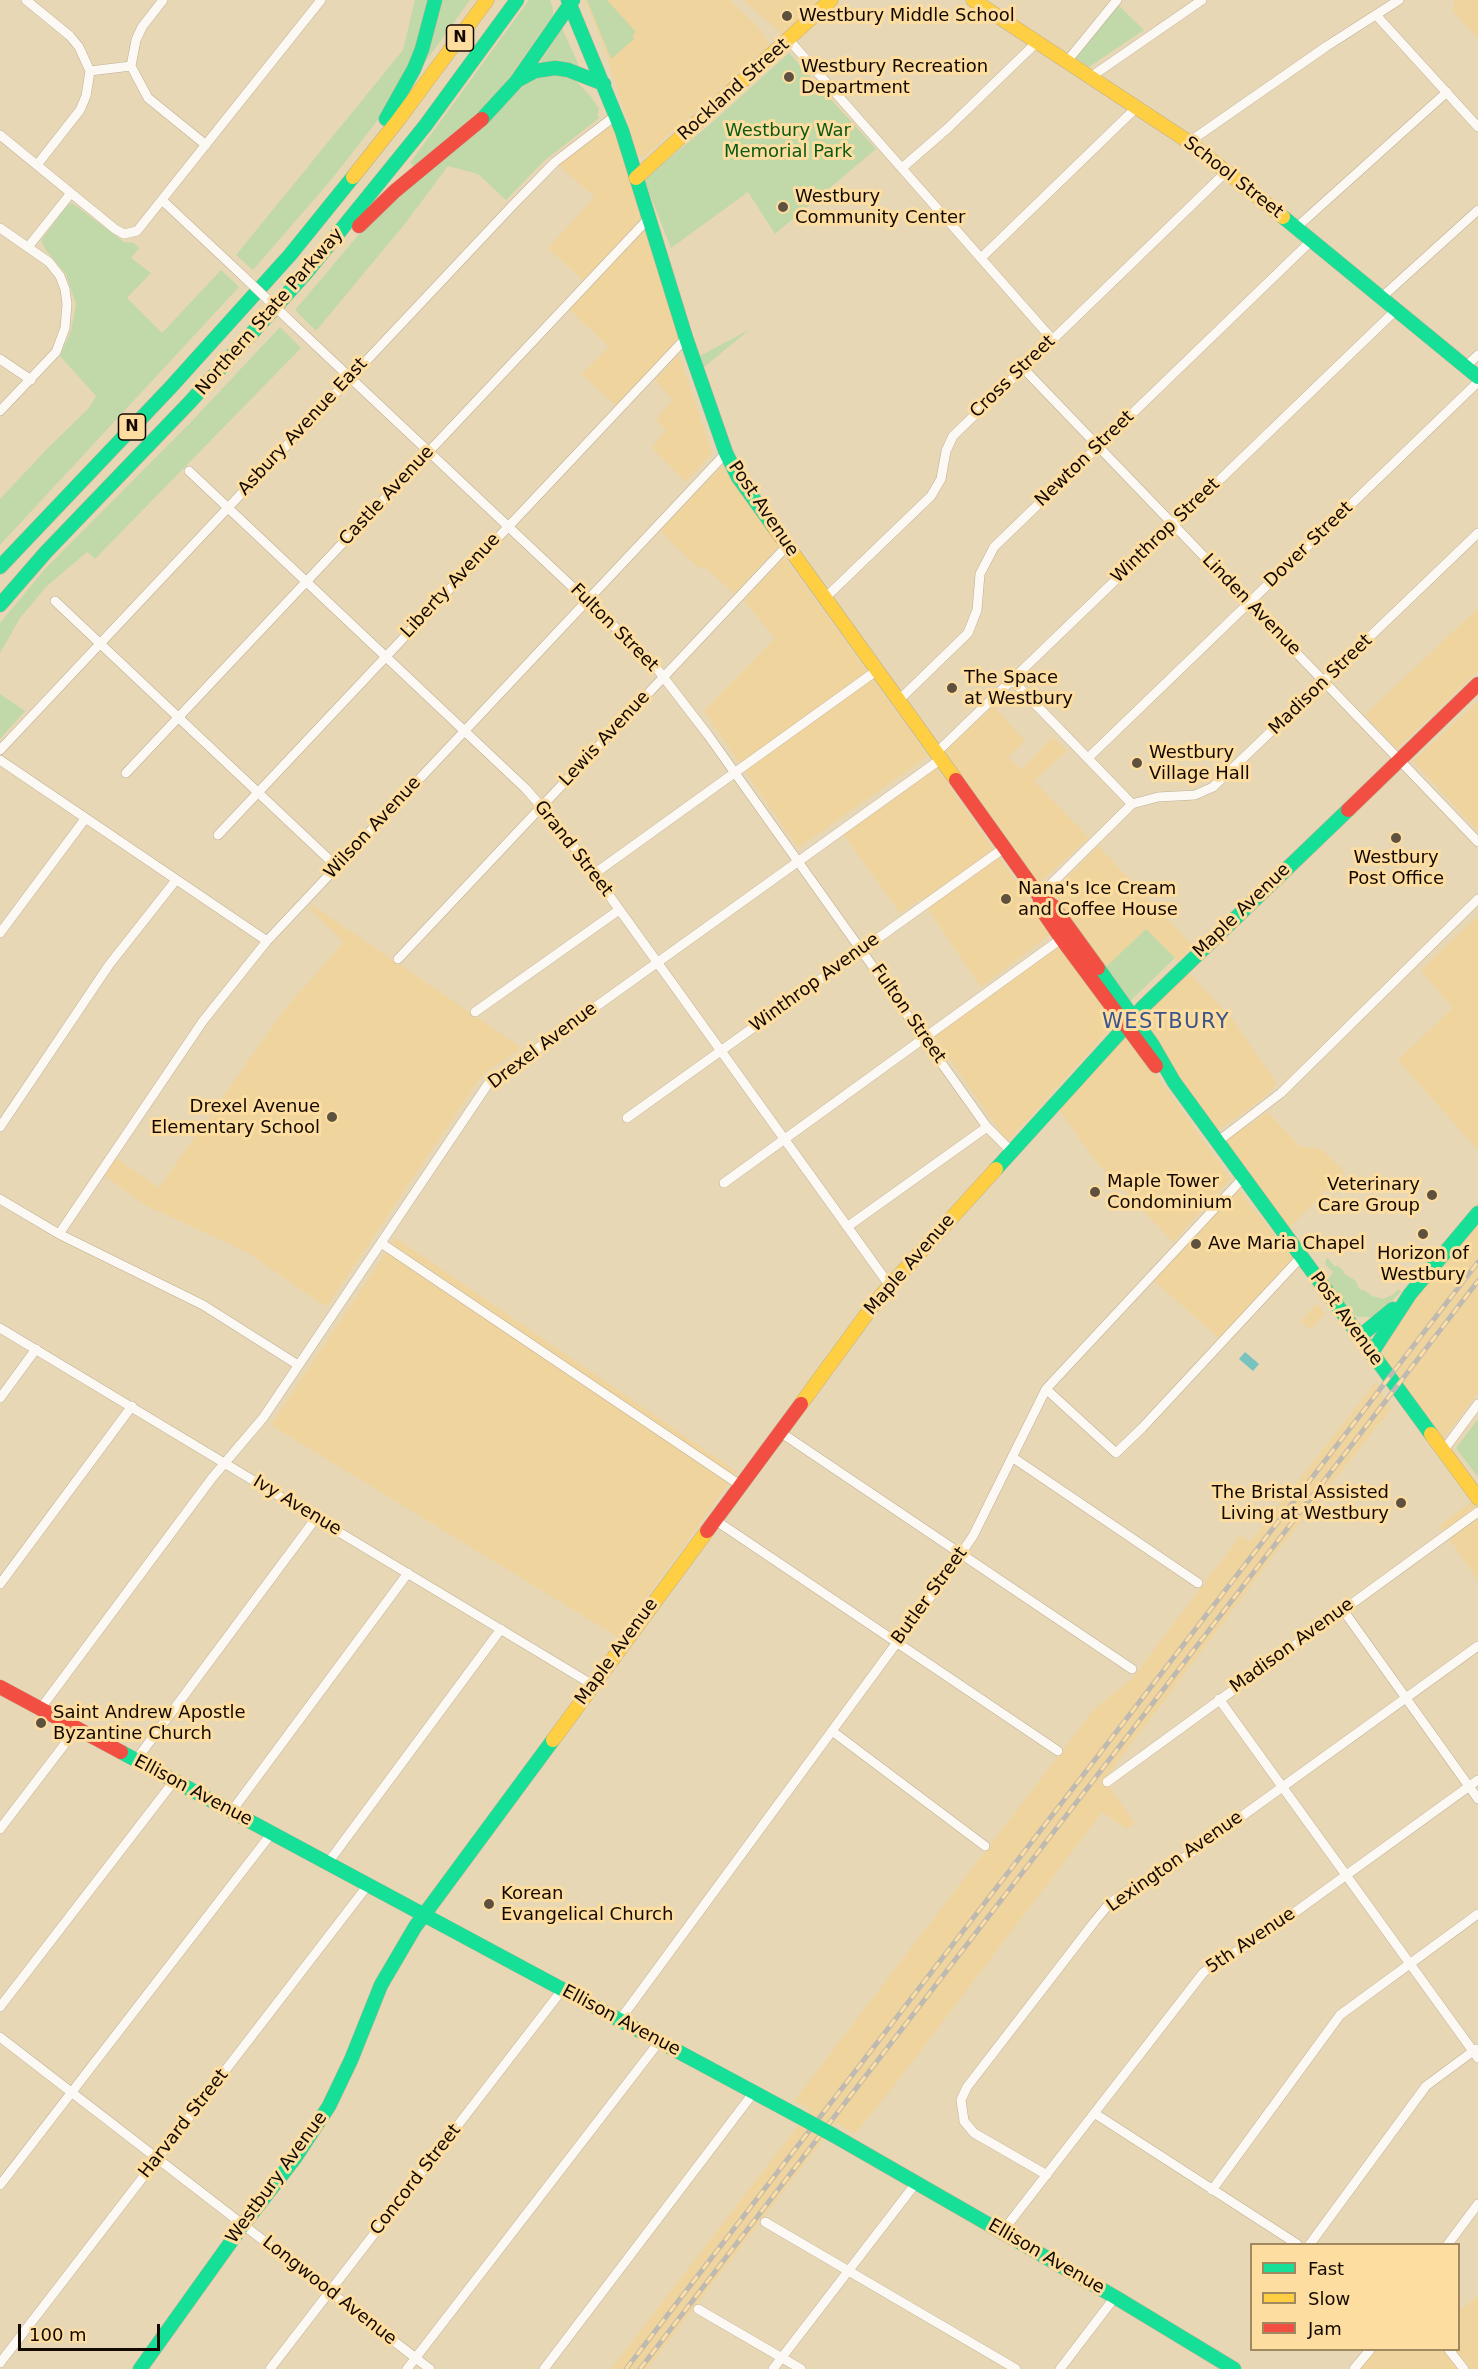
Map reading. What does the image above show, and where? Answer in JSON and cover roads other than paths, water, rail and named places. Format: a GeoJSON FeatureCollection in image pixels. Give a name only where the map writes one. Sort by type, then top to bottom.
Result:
{"type":"FeatureCollection","features":[{"type":"Feature","properties":{"kind":"main road"},"geometry":{"type":"LineString","coordinates":[[335,201],[404,90],[422,49],[435,0]]}},
{"type":"Feature","properties":{"kind":"main road","name":"Northern State Parkway"},"geometry":{"type":"LineString","coordinates":[[0,567],[209,346],[335,201],[421,91],[487,0]]}},
{"type":"Feature","properties":{"kind":"main road","name":"Northern State Parkway"},"geometry":{"type":"LineString","coordinates":[[0,605],[46,552],[198,394],[306,273],[425,126],[517,0]]}},
{"type":"Feature","properties":{"kind":"main road","name":"Rockland Street"},"geometry":{"type":"LineString","coordinates":[[636,178],[831,0]]}},
{"type":"Feature","properties":{"kind":"main road","name":"School Street"},"geometry":{"type":"LineString","coordinates":[[974,0],[1189,142],[1478,377]]}},
{"type":"Feature","properties":{"kind":"main road"},"geometry":{"type":"LineString","coordinates":[[306,273],[356,230],[387,198],[479,123],[516,82],[570,1]]}},
{"type":"Feature","properties":{"kind":"main road","name":"Post Avenue"},"geometry":{"type":"LineString","coordinates":[[570,1],[604,84],[686,338],[726,453],[738,477],[1004,848],[1040,896],[1053,906],[1066,935],[1129,1022],[1158,1069],[1174,1082],[1478,1498]]}},
{"type":"Feature","properties":{"kind":"main road"},"geometry":{"type":"LineString","coordinates":[[516,82],[535,71],[555,68],[574,72],[604,84]]}},
{"type":"Feature","properties":{"kind":"main road","name":"Maple Avenue"},"geometry":{"type":"LineString","coordinates":[[425,1916],[488,1827],[877,1300],[1129,1022],[1478,684]]}},
{"type":"Feature","properties":{"kind":"main road"},"geometry":{"type":"LineString","coordinates":[[1371,1354],[1410,1294],[1478,1213]]}},
{"type":"Feature","properties":{"kind":"main road"},"geometry":{"type":"LineString","coordinates":[[1359,1337],[1410,1294]]}},
{"type":"Feature","properties":{"kind":"main road","name":"Ellison Avenue"},"geometry":{"type":"LineString","coordinates":[[0,1687],[834,2135],[1115,2297],[1234,2369]]}},
{"type":"Feature","properties":{"kind":"main road","name":"Westbury Avenue"},"geometry":{"type":"LineString","coordinates":[[140,2367],[243,2225],[295,2158],[329,2106],[351,2060],[381,1985],[415,1927],[425,1916]]}},
{"type":"Feature","properties":{"kind":"street"},"geometry":{"type":"LineString","coordinates":[[26,0],[70,36],[79,47],[90,71],[86,96],[80,110],[37,165]]}},
{"type":"Feature","properties":{"kind":"street"},"geometry":{"type":"LineString","coordinates":[[163,0],[142,27],[136,40],[131,66],[148,98],[206,145]]}},
{"type":"Feature","properties":{"kind":"street"},"geometry":{"type":"LineString","coordinates":[[0,135],[123,234],[137,231],[321,0]]}},
{"type":"Feature","properties":{"kind":"street"},"geometry":{"type":"LineString","coordinates":[[1068,60],[1117,0]]}},
{"type":"Feature","properties":{"kind":"street"},"geometry":{"type":"LineString","coordinates":[[1092,76],[1202,0]]}},
{"type":"Feature","properties":{"kind":"street"},"geometry":{"type":"LineString","coordinates":[[1189,142],[1399,0]]}},
{"type":"Feature","properties":{"kind":"street"},"geometry":{"type":"LineString","coordinates":[[1376,15],[1478,126]]}},
{"type":"Feature","properties":{"kind":"street"},"geometry":{"type":"LineString","coordinates":[[789,40],[1052,339]]}},
{"type":"Feature","properties":{"kind":"street"},"geometry":{"type":"LineString","coordinates":[[902,168],[948,128],[1037,42]]}},
{"type":"Feature","properties":{"kind":"street"},"geometry":{"type":"LineString","coordinates":[[90,71],[131,66]]}},
{"type":"Feature","properties":{"kind":"street"},"geometry":{"type":"LineString","coordinates":[[1297,228],[1447,92]]}},
{"type":"Feature","properties":{"kind":"street"},"geometry":{"type":"LineString","coordinates":[[981,258],[1137,107]]}},
{"type":"Feature","properties":{"kind":"street","name":"Asbury Avenue East"},"geometry":{"type":"LineString","coordinates":[[0,750],[99,642],[555,162],[615,116]]}},
{"type":"Feature","properties":{"kind":"street","name":"Cross Street"},"geometry":{"type":"LineString","coordinates":[[825,598],[931,496],[941,479],[946,451],[953,436],[1227,171]]}},
{"type":"Feature","properties":{"kind":"street"},"geometry":{"type":"LineString","coordinates":[[28,247],[71,193]]}},
{"type":"Feature","properties":{"kind":"street","name":"Fulton Street"},"geometry":{"type":"LineString","coordinates":[[163,201],[651,661],[735,772],[987,1127],[1011,1151]]}},
{"type":"Feature","properties":{"kind":"street"},"geometry":{"type":"LineString","coordinates":[[1382,297],[1478,210]]}},
{"type":"Feature","properties":{"kind":"street","name":"Castle Avenue"},"geometry":{"type":"LineString","coordinates":[[126,773],[648,219]]}},
{"type":"Feature","properties":{"kind":"street"},"geometry":{"type":"LineString","coordinates":[[0,228],[49,262],[60,276],[67,304],[65,328],[56,352],[0,411]]}},
{"type":"Feature","properties":{"kind":"street","name":"Newton Street"},"geometry":{"type":"LineString","coordinates":[[898,701],[968,633],[977,610],[980,574],[985,560],[994,547],[1312,240]]}},
{"type":"Feature","properties":{"kind":"street","name":"Winthrop Street"},"geometry":{"type":"LineString","coordinates":[[938,756],[1012,680],[1396,310]]}},
{"type":"Feature","properties":{"kind":"street","name":"Liberty Avenue"},"geometry":{"type":"LineString","coordinates":[[218,835],[686,338]]}},
{"type":"Feature","properties":{"kind":"street"},"geometry":{"type":"LineString","coordinates":[[1466,366],[1478,355]]}},
{"type":"Feature","properties":{"kind":"street"},"geometry":{"type":"LineString","coordinates":[[0,359],[31,380]]}},
{"type":"Feature","properties":{"kind":"street","name":"Linden Avenue"},"geometry":{"type":"LineString","coordinates":[[1023,368],[1478,842]]}},
{"type":"Feature","properties":{"kind":"street","name":"Dover Street"},"geometry":{"type":"LineString","coordinates":[[1088,758],[1478,382]]}},
{"type":"Feature","properties":{"kind":"street","name":"Wilson Avenue"},"geometry":{"type":"LineString","coordinates":[[59,1234],[203,1021],[267,941],[726,453]]}},
{"type":"Feature","properties":{"kind":"street","name":"Grand Street"},"geometry":{"type":"LineString","coordinates":[[189,471],[464,730],[542,807],[565,834],[890,1286]]}},
{"type":"Feature","properties":{"kind":"street","name":"Madison Street"},"geometry":{"type":"LineString","coordinates":[[1132,804],[1158,797],[1195,795],[1213,787],[1478,533]]}},
{"type":"Feature","properties":{"kind":"street","name":"Lewis Avenue"},"geometry":{"type":"LineString","coordinates":[[398,959],[787,546]]}},
{"type":"Feature","properties":{"kind":"street"},"geometry":{"type":"LineString","coordinates":[[55,601],[336,866]]}},
{"type":"Feature","properties":{"kind":"street"},"geometry":{"type":"LineString","coordinates":[[594,874],[876,670]]}},
{"type":"Feature","properties":{"kind":"street"},"geometry":{"type":"LineString","coordinates":[[1012,680],[1132,804],[1040,896]]}},
{"type":"Feature","properties":{"kind":"street","name":"Drexel Avenue"},"geometry":{"type":"LineString","coordinates":[[41,1708],[225,1462],[263,1418],[488,1084],[798,861],[938,756]]}},
{"type":"Feature","properties":{"kind":"street"},"geometry":{"type":"LineString","coordinates":[[0,760],[267,941]]}},
{"type":"Feature","properties":{"kind":"street"},"geometry":{"type":"LineString","coordinates":[[0,933],[85,819]]}},
{"type":"Feature","properties":{"kind":"street","name":"Winthrop Avenue"},"geometry":{"type":"LineString","coordinates":[[627,1118],[1004,848]]}},
{"type":"Feature","properties":{"kind":"street"},"geometry":{"type":"LineString","coordinates":[[0,1127],[109,966],[176,880]]}},
{"type":"Feature","properties":{"kind":"street"},"geometry":{"type":"LineString","coordinates":[[1217,1142],[1281,1093],[1478,899]]}},
{"type":"Feature","properties":{"kind":"street"},"geometry":{"type":"LineString","coordinates":[[475,1012],[619,910]]}},
{"type":"Feature","properties":{"kind":"street"},"geometry":{"type":"LineString","coordinates":[[724,1183],[1066,935]]}},
{"type":"Feature","properties":{"kind":"street"},"geometry":{"type":"LineString","coordinates":[[847,1227],[987,1127]]}},
{"type":"Feature","properties":{"kind":"street","name":"Butler Street"},"geometry":{"type":"LineString","coordinates":[[619,2021],[973,1536],[1046,1389],[1243,1178]]}},
{"type":"Feature","properties":{"kind":"street"},"geometry":{"type":"LineString","coordinates":[[0,1199],[59,1234],[203,1305],[298,1365]]}},
{"type":"Feature","properties":{"kind":"street"},"geometry":{"type":"LineString","coordinates":[[381,1243],[740,1485]]}},
{"type":"Feature","properties":{"kind":"street"},"geometry":{"type":"LineString","coordinates":[[1046,1389],[1116,1453],[1146,1424],[1301,1257]]}},
{"type":"Feature","properties":{"kind":"street","name":"Ivy Avenue"},"geometry":{"type":"LineString","coordinates":[[0,1328],[593,1684]]}},
{"type":"Feature","properties":{"kind":"street"},"geometry":{"type":"LineString","coordinates":[[0,1398],[36,1349]]}},
{"type":"Feature","properties":{"kind":"street"},"geometry":{"type":"LineString","coordinates":[[1443,1451],[1478,1404]]}},
{"type":"Feature","properties":{"kind":"street"},"geometry":{"type":"LineString","coordinates":[[0,1584],[132,1406]]}},
{"type":"Feature","properties":{"kind":"street"},"geometry":{"type":"LineString","coordinates":[[780,1432],[1132,1669]]}},
{"type":"Feature","properties":{"kind":"street"},"geometry":{"type":"LineString","coordinates":[[1012,1457],[1198,1582]]}},
{"type":"Feature","properties":{"kind":"street","name":"Madison Avenue"},"geometry":{"type":"LineString","coordinates":[[1107,1782],[1478,1512]]}},
{"type":"Feature","properties":{"kind":"street"},"geometry":{"type":"LineString","coordinates":[[136,1760],[316,1518]]}},
{"type":"Feature","properties":{"kind":"street"},"geometry":{"type":"LineString","coordinates":[[715,1520],[1058,1751]]}},
{"type":"Feature","properties":{"kind":"street"},"geometry":{"type":"LineString","coordinates":[[231,1812],[408,1574]]}},
{"type":"Feature","properties":{"kind":"street"},"geometry":{"type":"LineString","coordinates":[[1343,1610],[1478,1799]]}},
{"type":"Feature","properties":{"kind":"street"},"geometry":{"type":"LineString","coordinates":[[327,1864],[501,1629]]}},
{"type":"Feature","properties":{"kind":"street","name":"Lexington Avenue"},"geometry":{"type":"LineString","coordinates":[[1047,2175],[974,2133],[964,2121],[961,2106],[967,2087],[1109,1904],[1127,1891],[1166,1871],[1478,1646]]}},
{"type":"Feature","properties":{"kind":"street"},"geometry":{"type":"LineString","coordinates":[[1219,1699],[1476,2053],[1426,2086],[1311,2243]]}},
{"type":"Feature","properties":{"kind":"street"},"geometry":{"type":"LineString","coordinates":[[0,1829],[77,1728]]}},
{"type":"Feature","properties":{"kind":"street"},"geometry":{"type":"LineString","coordinates":[[832,1731],[985,1846]]}},
{"type":"Feature","properties":{"kind":"street","name":"5th Avenue"},"geometry":{"type":"LineString","coordinates":[[1002,2232],[1203,1973],[1220,1960],[1251,1944],[1478,1780]]}},
{"type":"Feature","properties":{"kind":"street"},"geometry":{"type":"LineString","coordinates":[[0,2007],[174,1781]]}},
{"type":"Feature","properties":{"kind":"street"},"geometry":{"type":"LineString","coordinates":[[0,2185],[271,1833]]}},
{"type":"Feature","properties":{"kind":"street","name":"Harvard Street"},"geometry":{"type":"LineString","coordinates":[[0,2363],[368,1886]]}},
{"type":"Feature","properties":{"kind":"street"},"geometry":{"type":"LineString","coordinates":[[1212,2190],[1341,2015],[1478,1914]]}},
{"type":"Feature","properties":{"kind":"street","name":"Concord Street"},"geometry":{"type":"LineString","coordinates":[[270,2369],[562,1990]]}},
{"type":"Feature","properties":{"kind":"street","name":"Longwood Avenue"},"geometry":{"type":"LineString","coordinates":[[0,2037],[430,2369]]}},
{"type":"Feature","properties":{"kind":"street"},"geometry":{"type":"LineString","coordinates":[[407,2369],[659,2042]]}},
{"type":"Feature","properties":{"kind":"street"},"geometry":{"type":"LineString","coordinates":[[544,2369],[754,2092]]}},
{"type":"Feature","properties":{"kind":"street"},"geometry":{"type":"LineString","coordinates":[[1094,2114],[1295,2243]]}},
{"type":"Feature","properties":{"kind":"street"},"geometry":{"type":"LineString","coordinates":[[773,2369],[916,2183]]}},
{"type":"Feature","properties":{"kind":"street"},"geometry":{"type":"LineString","coordinates":[[1449,2243],[1478,2204]]}},
{"type":"Feature","properties":{"kind":"street"},"geometry":{"type":"LineString","coordinates":[[765,2222],[1016,2369]]}},
{"type":"Feature","properties":{"kind":"street"},"geometry":{"type":"LineString","coordinates":[[1060,2369],[1115,2297]]}},
{"type":"Feature","properties":{"kind":"street"},"geometry":{"type":"LineString","coordinates":[[698,2309],[801,2369]]}},
{"type":"Feature","properties":{"kind":"street"},"geometry":{"type":"LineString","coordinates":[[1354,2369],[1368,2351]]}},
{"type":"Feature","properties":{"kind":"street"},"geometry":{"type":"LineString","coordinates":[[1450,2351],[1464,2369]]}},
{"type":"Feature","properties":{"kind":"water"},"geometry":{"type":"Polygon","coordinates":[[[1245,1352],[1259,1364],[1253,1371],[1239,1359],[1245,1352]]]}},
{"type":"Feature","properties":{"kind":"railway"},"geometry":{"type":"LineString","coordinates":[[626,2369],[1478,1262]]}},
{"type":"Feature","properties":{"kind":"railway"},"geometry":{"type":"LineString","coordinates":[[640,2369],[1478,1281]]}},
{"type":"Feature","properties":{"kind":"place","name":"Westbury Middle School"},"geometry":{"type":"Point","coordinates":[787,16]}},
{"type":"Feature","properties":{"kind":"place","name":"Westbury Recreation Department"},"geometry":{"type":"Point","coordinates":[789,77]}},
{"type":"Feature","properties":{"kind":"place","name":"Westbury Community Center"},"geometry":{"type":"Point","coordinates":[783,207]}},
{"type":"Feature","properties":{"kind":"place","name":"The Space at Westbury"},"geometry":{"type":"Point","coordinates":[952,688]}},
{"type":"Feature","properties":{"kind":"place","name":"Westbury Village Hall"},"geometry":{"type":"Point","coordinates":[1137,763]}},
{"type":"Feature","properties":{"kind":"place","name":"Westbury Post Office"},"geometry":{"type":"Point","coordinates":[1396,838]}},
{"type":"Feature","properties":{"kind":"place","name":"Nana's Ice Cream and Coffee House"},"geometry":{"type":"Point","coordinates":[1006,899]}},
{"type":"Feature","properties":{"kind":"place","name":"Drexel Avenue Elementary School"},"geometry":{"type":"Point","coordinates":[332,1117]}},
{"type":"Feature","properties":{"kind":"place","name":"Maple Tower Condominium"},"geometry":{"type":"Point","coordinates":[1095,1192]}},
{"type":"Feature","properties":{"kind":"place","name":"Veterinary Care Group"},"geometry":{"type":"Point","coordinates":[1432,1195]}},
{"type":"Feature","properties":{"kind":"place","name":"Horizon of Westbury"},"geometry":{"type":"Point","coordinates":[1423,1234]}},
{"type":"Feature","properties":{"kind":"place","name":"Ave Maria Chapel"},"geometry":{"type":"Point","coordinates":[1196,1244]}},
{"type":"Feature","properties":{"kind":"place","name":"The Bristal Assisted Living at Westbury"},"geometry":{"type":"Point","coordinates":[1401,1503]}},
{"type":"Feature","properties":{"kind":"place","name":"Saint Andrew Apostle Byzantine Church"},"geometry":{"type":"Point","coordinates":[41,1723]}},
{"type":"Feature","properties":{"kind":"place","name":"Korean Evangelical Church"},"geometry":{"type":"Point","coordinates":[489,1904]}},
{"type":"Feature","properties":{"kind":"district","name":"WESTBURY"},"geometry":{"type":"Point","coordinates":[1166,1023]}},
{"type":"Feature","properties":{"kind":"park label","name":"Westbury War Memorial Park"},"geometry":{"type":"Point","coordinates":[788,141]}}]}
